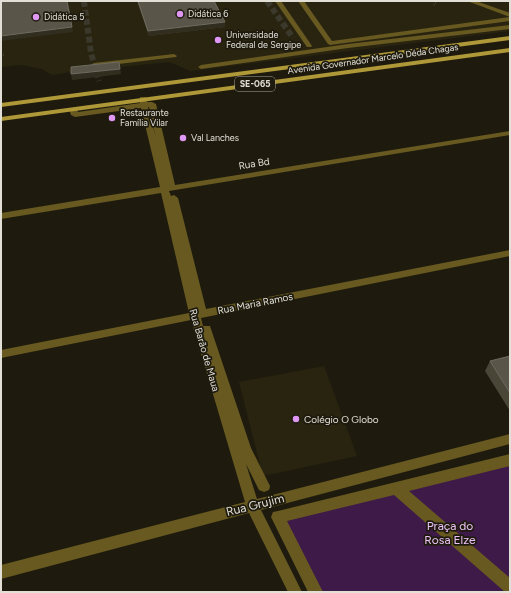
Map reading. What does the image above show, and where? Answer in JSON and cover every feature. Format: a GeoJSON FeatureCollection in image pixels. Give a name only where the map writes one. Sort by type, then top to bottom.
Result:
{"type":"FeatureCollection","features":[{"type":"Feature","properties":{"kind":"main road","name":"Avenida Governador Marcelo Déda Chagas"},"geometry":{"type":"LineString","coordinates":[[1,105],[510,38]]}},
{"type":"Feature","properties":{"kind":"main road","name":"Avenida Governador Marcelo Déda Chagas"},"geometry":{"type":"LineString","coordinates":[[1,119],[103,105],[143,102],[510,50]]}},
{"type":"Feature","properties":{"kind":"main road"},"geometry":{"type":"LineString","coordinates":[[88,94],[103,105]]}},
{"type":"Feature","properties":{"kind":"street"},"geometry":{"type":"LineString","coordinates":[[278,1],[309,46]]}},
{"type":"Feature","properties":{"kind":"street"},"geometry":{"type":"LineString","coordinates":[[301,1],[330,43],[479,17],[510,19]]}},
{"type":"Feature","properties":{"kind":"street"},"geometry":{"type":"LineString","coordinates":[[470,1],[479,17]]}},
{"type":"Feature","properties":{"kind":"street"},"geometry":{"type":"LineString","coordinates":[[470,1],[510,15]]}},
{"type":"Feature","properties":{"kind":"street"},"geometry":{"type":"LineString","coordinates":[[201,67],[348,46],[510,27]]}},
{"type":"Feature","properties":{"kind":"street"},"geometry":{"type":"LineString","coordinates":[[94,65],[174,56]]}},
{"type":"Feature","properties":{"kind":"street"},"geometry":{"type":"LineString","coordinates":[[73,109],[75,115],[143,102]]}},
{"type":"Feature","properties":{"kind":"street","name":"Rua Barão de Maua"},"geometry":{"type":"LineString","coordinates":[[143,102],[170,192],[198,315],[252,505],[295,592]]}},
{"type":"Feature","properties":{"kind":"street","name":"Rua Bd"},"geometry":{"type":"LineString","coordinates":[[1,216],[170,192],[510,133]]}},
{"type":"Feature","properties":{"kind":"street","name":"Rua Maria Ramos"},"geometry":{"type":"LineString","coordinates":[[1,354],[510,253]]}},
{"type":"Feature","properties":{"kind":"street"},"geometry":{"type":"LineString","coordinates":[[206,329],[245,450],[264,486]]}},
{"type":"Feature","properties":{"kind":"street","name":"Rua Grujim"},"geometry":{"type":"LineString","coordinates":[[1,572],[252,505],[510,439]]}},
{"type":"Feature","properties":{"kind":"street"},"geometry":{"type":"LineString","coordinates":[[316,592],[278,517],[510,460]]}},
{"type":"Feature","properties":{"kind":"street"},"geometry":{"type":"LineString","coordinates":[[396,488],[510,587]]}},
{"type":"Feature","properties":{"kind":"path"},"geometry":{"type":"LineString","coordinates":[[434,5],[437,1]]}},
{"type":"Feature","properties":{"kind":"shaded area","name":"Universidade Federal de Sergipe"},"geometry":{"type":"Polygon","coordinates":[[[1,1],[510,1],[510,31],[190,71],[170,62],[120,67],[121,74],[72,80],[72,72],[52,75],[42,69],[21,65],[1,67],[1,1]]]}},
{"type":"Feature","properties":{"kind":"shaded area","name":"Colégio O Globo"},"geometry":{"type":"Polygon","coordinates":[[[324,366],[357,456],[263,476],[239,382],[324,366]]]}},
{"type":"Feature","properties":{"kind":"green space","name":"Praça do Rosa Elze"},"geometry":{"type":"Polygon","coordinates":[[[510,455],[510,592],[318,592],[278,517],[510,455]]]}},
{"type":"Feature","properties":{"kind":"building","name":"Didática 5"},"geometry":{"type":"Polygon","coordinates":[[[1,1],[67,1],[72,27],[1,36],[1,1]]]}},
{"type":"Feature","properties":{"kind":"building","name":"Didática 6"},"geometry":{"type":"Polygon","coordinates":[[[138,1],[214,1],[225,22],[148,31],[138,1]]]}},
{"type":"Feature","properties":{"kind":"building"},"geometry":{"type":"Polygon","coordinates":[[[119,62],[120,69],[71,74],[71,67],[119,62]]]}},
{"type":"Feature","properties":{"kind":"building"},"geometry":{"type":"Polygon","coordinates":[[[510,356],[510,393],[490,361],[510,356]]]}},
{"type":"Feature","properties":{"kind":"tunnel"},"geometry":{"type":"LineString","coordinates":[[84,1],[91,53],[99,81]]}},
{"type":"Feature","properties":{"kind":"tunnel"},"geometry":{"type":"LineString","coordinates":[[267,1],[293,38]]}},
{"type":"Feature","properties":{"kind":"place","name":"Didática 6"},"geometry":{"type":"Point","coordinates":[180,14]}},
{"type":"Feature","properties":{"kind":"place","name":"Didática 5"},"geometry":{"type":"Point","coordinates":[36,17]}},
{"type":"Feature","properties":{"kind":"place","name":"Universidade Federal de Sergipe"},"geometry":{"type":"Point","coordinates":[218,40]}},
{"type":"Feature","properties":{"kind":"place","name":"Restaurante Família Vilar"},"geometry":{"type":"Point","coordinates":[112,118]}},
{"type":"Feature","properties":{"kind":"place","name":"Val Lanches"},"geometry":{"type":"Point","coordinates":[183,138]}},
{"type":"Feature","properties":{"kind":"place","name":"Colégio O Globo"},"geometry":{"type":"Point","coordinates":[296,419]}}]}
